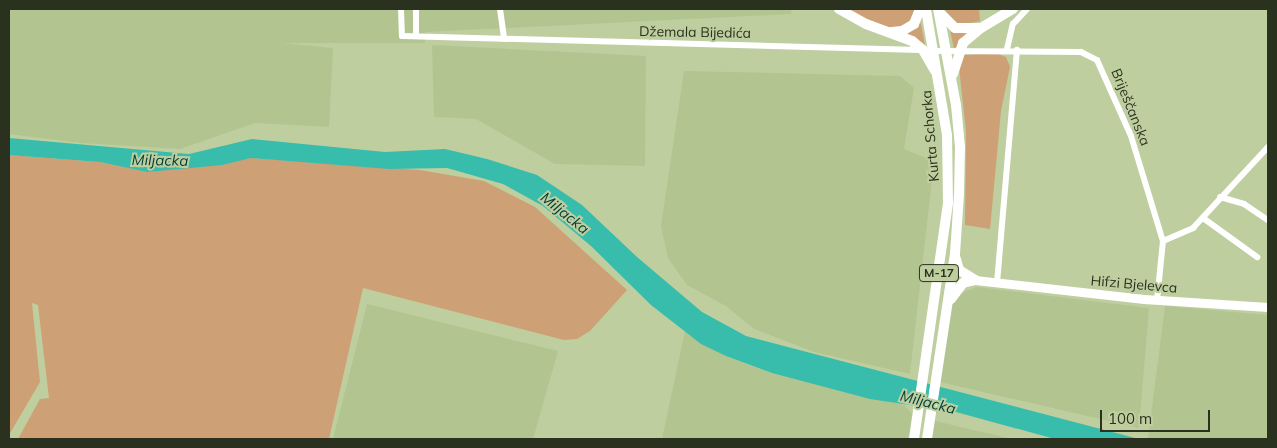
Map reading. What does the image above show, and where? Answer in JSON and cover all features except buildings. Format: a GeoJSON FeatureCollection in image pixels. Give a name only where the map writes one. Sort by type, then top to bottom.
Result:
{"type":"FeatureCollection","features":[{"type":"Feature","properties":{"kind":"main road"},"geometry":{"type":"LineString","coordinates":[[838,9],[912,41],[923,50],[934,65]]}},
{"type":"Feature","properties":{"kind":"main road"},"geometry":{"type":"LineString","coordinates":[[888,32],[908,28],[917,18],[920,9]]}},
{"type":"Feature","properties":{"kind":"main road"},"geometry":{"type":"LineString","coordinates":[[926,9],[933,45],[934,65]]}},
{"type":"Feature","properties":{"kind":"main road"},"geometry":{"type":"LineString","coordinates":[[938,9],[949,25],[968,30],[981,28]]}},
{"type":"Feature","properties":{"kind":"main road","name":"Kurta Schorka"},"geometry":{"type":"LineString","coordinates":[[927,439],[955,254],[960,147],[951,63],[945,45],[938,9]]}},
{"type":"Feature","properties":{"kind":"main road"},"geometry":{"type":"LineString","coordinates":[[951,63],[963,43],[981,28],[1014,9]]}},
{"type":"Feature","properties":{"kind":"main road","name":"Kurta Schorka"},"geometry":{"type":"LineString","coordinates":[[914,439],[948,203],[948,151],[939,76],[934,65]]}},
{"type":"Feature","properties":{"kind":"main road"},"geometry":{"type":"LineString","coordinates":[[955,254],[959,270],[975,280]]}},
{"type":"Feature","properties":{"kind":"main road"},"geometry":{"type":"LineString","coordinates":[[948,304],[963,283],[975,280]]}},
{"type":"Feature","properties":{"kind":"main road","name":"Hifzi Bjelevca"},"geometry":{"type":"LineString","coordinates":[[975,280],[1157,300],[1268,307]]}},
{"type":"Feature","properties":{"kind":"street","name":"Džemala Bijedića"},"geometry":{"type":"LineString","coordinates":[[401,9],[402,36],[667,46],[988,50]]}},
{"type":"Feature","properties":{"kind":"street"},"geometry":{"type":"LineString","coordinates":[[416,9],[416,36]]}},
{"type":"Feature","properties":{"kind":"street"},"geometry":{"type":"LineString","coordinates":[[500,9],[504,39]]}},
{"type":"Feature","properties":{"kind":"street"},"geometry":{"type":"LineString","coordinates":[[1007,49],[1013,24],[1028,9]]}},
{"type":"Feature","properties":{"kind":"street","name":"Briješčanska"},"geometry":{"type":"LineString","coordinates":[[988,50],[1081,52],[1097,60],[1131,136],[1163,241]]}},
{"type":"Feature","properties":{"kind":"street"},"geometry":{"type":"LineString","coordinates":[[997,283],[1017,50]]}},
{"type":"Feature","properties":{"kind":"street"},"geometry":{"type":"LineString","coordinates":[[1157,300],[1163,241],[1182,235],[1203,218],[1268,147]]}},
{"type":"Feature","properties":{"kind":"street"},"geometry":{"type":"LineString","coordinates":[[1220,198],[1244,204],[1268,220]]}},
{"type":"Feature","properties":{"kind":"street"},"geometry":{"type":"LineString","coordinates":[[1203,218],[1257,257]]}},
{"type":"Feature","properties":{"kind":"shaded area"},"geometry":{"type":"Polygon","coordinates":[[[9,9],[790,9],[792,14],[425,32],[425,43],[281,43],[333,48],[329,127],[255,123],[180,149],[81,143],[9,134],[9,9]]]}},
{"type":"Feature","properties":{"kind":"shaded area"},"geometry":{"type":"Polygon","coordinates":[[[844,9],[915,9],[909,22],[899,28],[879,26],[844,9]]]}},
{"type":"Feature","properties":{"kind":"shaded area"},"geometry":{"type":"Polygon","coordinates":[[[944,9],[979,9],[980,21],[961,25],[955,23],[944,9]]]}},
{"type":"Feature","properties":{"kind":"shaded area"},"geometry":{"type":"Polygon","coordinates":[[[921,24],[925,46],[907,33],[921,24]]]}},
{"type":"Feature","properties":{"kind":"shaded area"},"geometry":{"type":"Polygon","coordinates":[[[950,30],[967,34],[954,49],[950,30]]]}},
{"type":"Feature","properties":{"kind":"shaded area"},"geometry":{"type":"Polygon","coordinates":[[[432,45],[646,56],[645,166],[555,164],[476,119],[434,117],[432,45]]]}},
{"type":"Feature","properties":{"kind":"shaded area"},"geometry":{"type":"Polygon","coordinates":[[[996,53],[1006,57],[1010,67],[1001,111],[990,229],[965,225],[966,131],[959,67],[963,55],[996,53]]]}},
{"type":"Feature","properties":{"kind":"shaded area"},"geometry":{"type":"Polygon","coordinates":[[[684,71],[900,76],[914,88],[904,149],[934,161],[910,374],[814,352],[754,329],[726,306],[687,285],[668,258],[661,226],[684,71]]]}},
{"type":"Feature","properties":{"kind":"shaded area"},"geometry":{"type":"Polygon","coordinates":[[[9,155],[100,162],[147,172],[251,158],[420,170],[484,181],[535,207],[627,290],[590,331],[577,339],[564,340],[363,288],[329,439],[18,439],[40,399],[49,398],[38,305],[32,303],[40,382],[9,435],[9,155]]]}},
{"type":"Feature","properties":{"kind":"shaded area"},"geometry":{"type":"Polygon","coordinates":[[[977,287],[1149,308],[1139,428],[940,382],[953,296],[977,287]]]}},
{"type":"Feature","properties":{"kind":"shaded area"},"geometry":{"type":"Polygon","coordinates":[[[367,304],[558,351],[533,439],[333,439],[367,304]]]}},
{"type":"Feature","properties":{"kind":"shaded area"},"geometry":{"type":"Polygon","coordinates":[[[1165,306],[1268,315],[1268,439],[1148,439],[1165,306]]]}},
{"type":"Feature","properties":{"kind":"shaded area"},"geometry":{"type":"Polygon","coordinates":[[[685,331],[726,356],[772,373],[904,405],[912,414],[908,439],[662,439],[685,331]]]}},
{"type":"Feature","properties":{"kind":"shaded area"},"geometry":{"type":"Polygon","coordinates":[[[931,420],[1012,439],[928,439],[931,420]]]}},
{"type":"Feature","properties":{"kind":"water","name":"Miljacka"},"geometry":{"type":"Polygon","coordinates":[[[9,138],[189,154],[252,139],[385,152],[445,149],[487,159],[537,175],[582,205],[637,257],[702,312],[746,336],[1139,439],[1055,439],[956,412],[870,399],[772,373],[726,356],[701,344],[651,305],[591,246],[543,206],[503,184],[447,168],[389,169],[251,158],[222,165],[147,172],[100,162],[9,155],[9,138]]]}}]}
